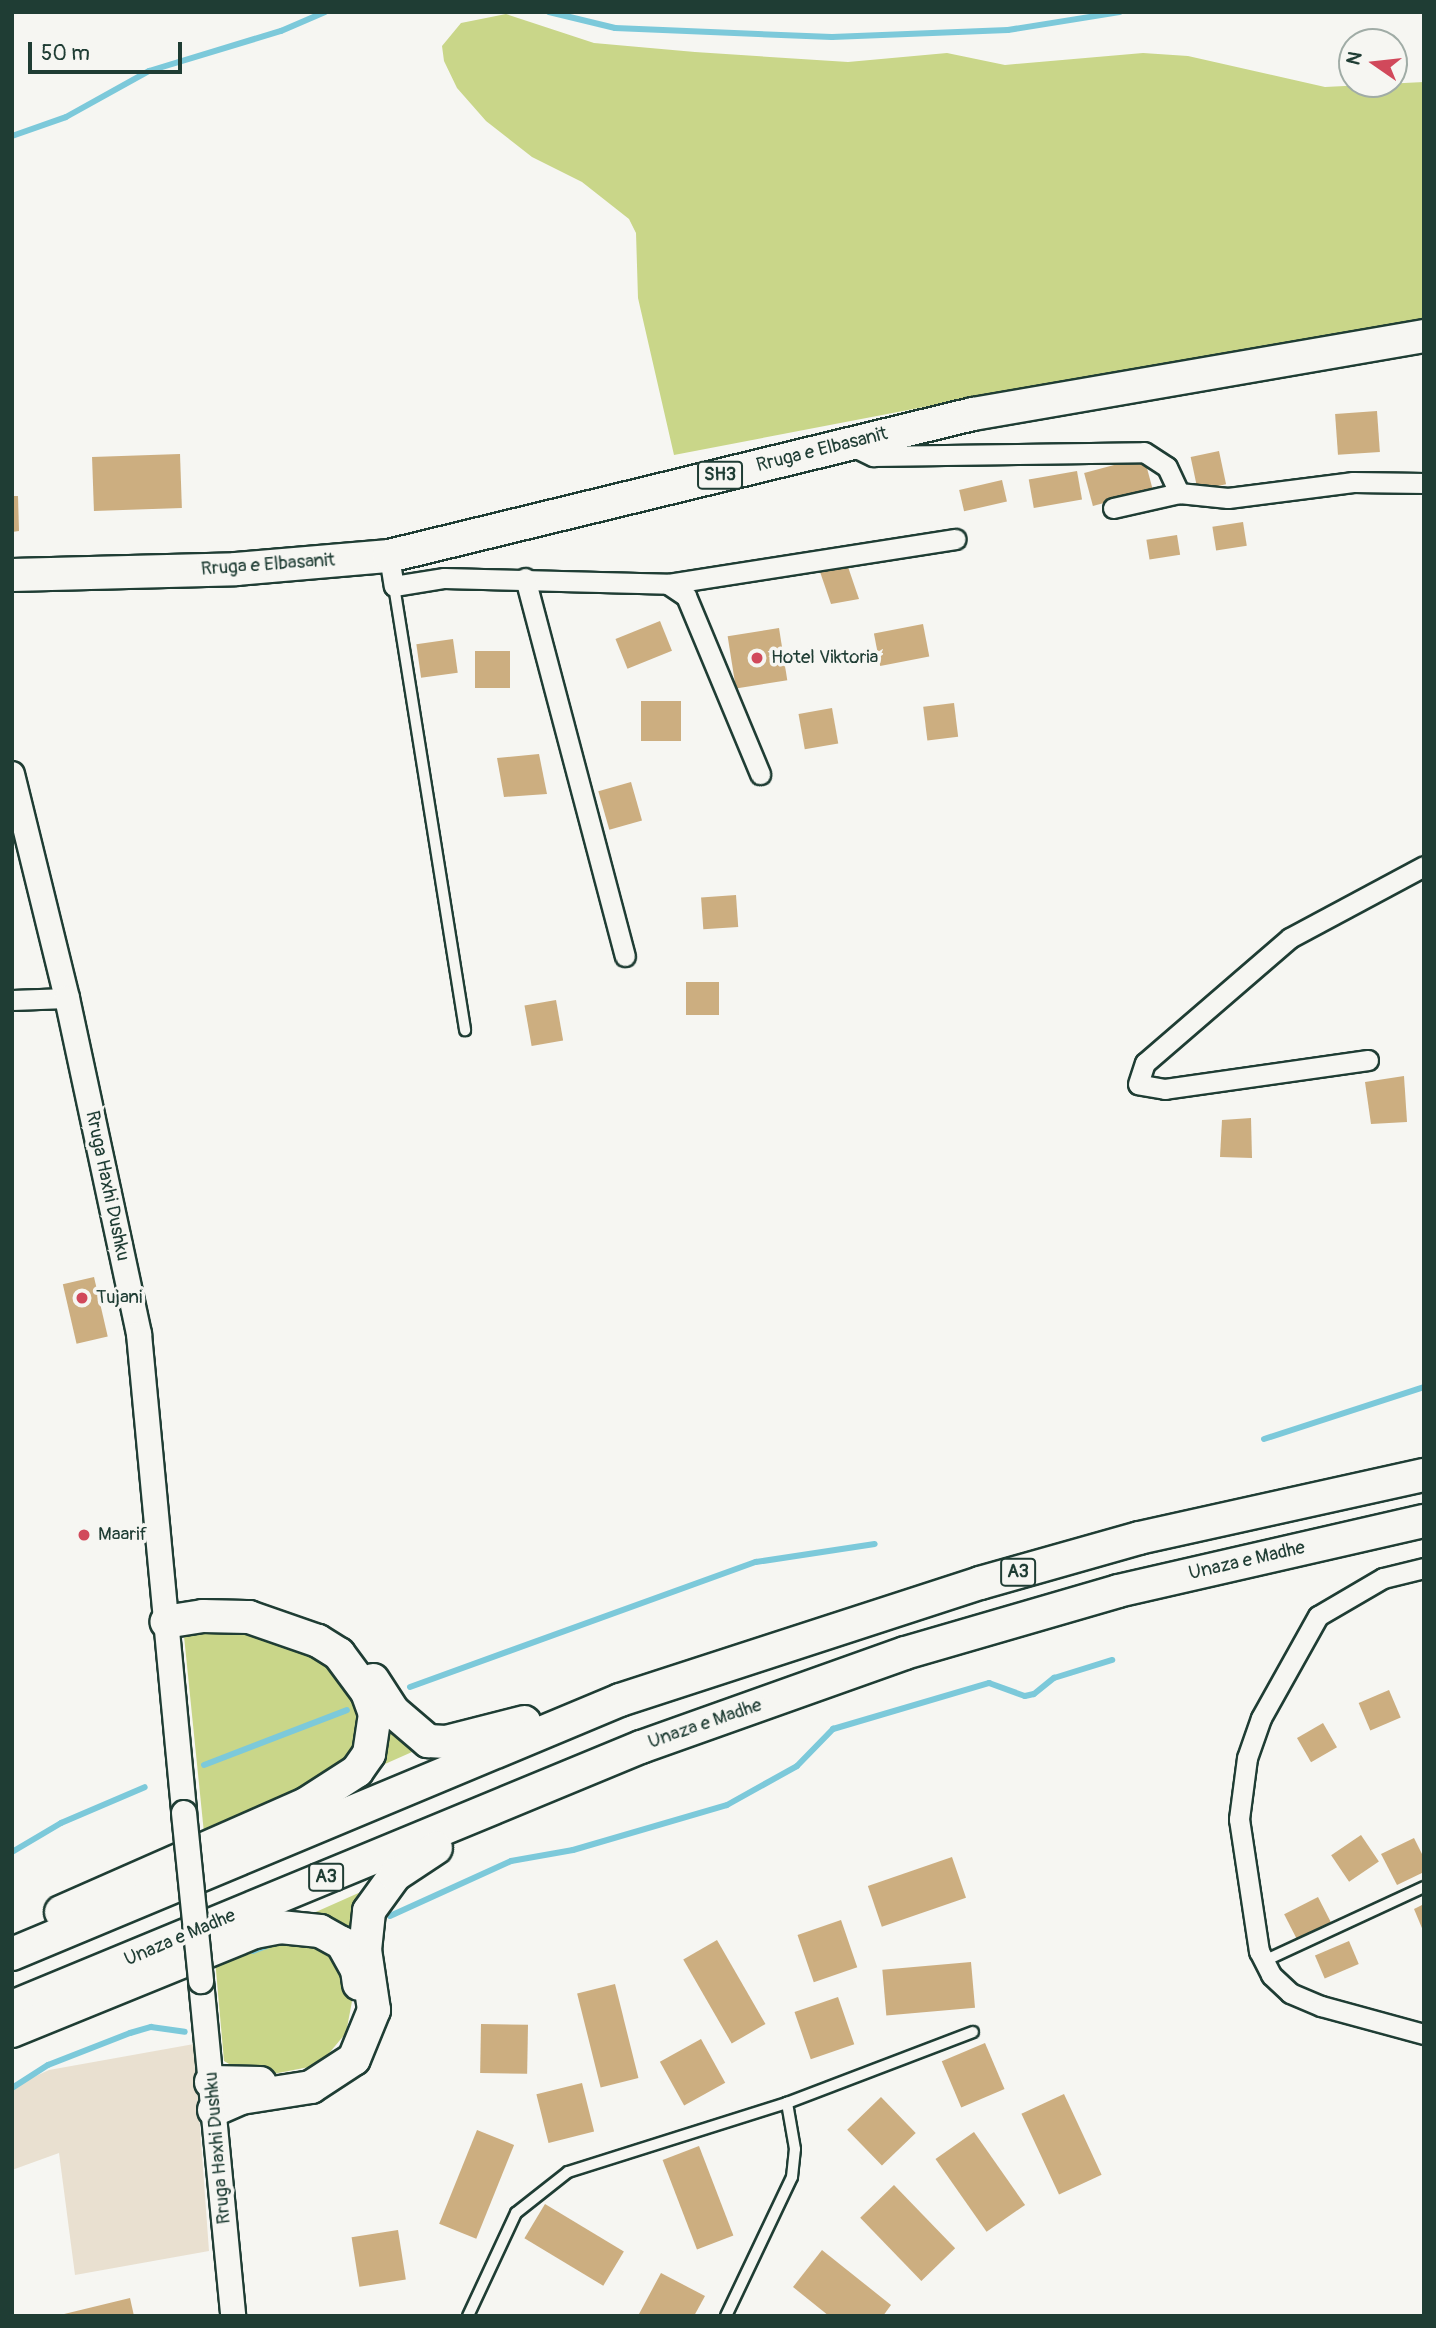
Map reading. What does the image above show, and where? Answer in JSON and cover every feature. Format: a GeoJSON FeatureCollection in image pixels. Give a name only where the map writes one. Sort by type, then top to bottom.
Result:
{"type":"FeatureCollection","features":[{"type":"Feature","properties":{"kind":"main road","name":"Rruga e Elbasanit"},"geometry":{"type":"LineString","coordinates":[[12,575],[236,569],[391,571],[848,444],[973,414],[1424,336]]}},
{"type":"Feature","properties":{"kind":"main road","name":"A3"},"geometry":{"type":"LineString","coordinates":[[12,1954],[620,1700],[967,1587],[1139,1538],[1424,1475]]}},
{"type":"Feature","properties":{"kind":"main road","name":"Unaza e Madhe"},"geometry":{"type":"LineString","coordinates":[[12,2007],[640,1747],[905,1653],[1118,1591],[1424,1521]]}},
{"type":"Feature","properties":{"kind":"main road"},"geometry":{"type":"LineString","coordinates":[[166,1612],[231,1604],[264,1611],[336,1641],[361,1664],[394,1712],[428,1741],[446,1742],[620,1700]]}},
{"type":"Feature","properties":{"kind":"main road"},"geometry":{"type":"LineString","coordinates":[[12,1933],[152,1868],[306,1804],[357,1771],[369,1754],[375,1714],[367,1692],[355,1671],[328,1648],[272,1622],[249,1617],[166,1612]]}},
{"type":"Feature","properties":{"kind":"main road"},"geometry":{"type":"LineString","coordinates":[[213,2096],[241,2098],[311,2087],[354,2059],[374,2010],[364,1927],[378,1893],[415,1858],[539,1802],[640,1747]]}},
{"type":"Feature","properties":{"kind":"main road"},"geometry":{"type":"LineString","coordinates":[[12,2031],[255,1932],[304,1928],[342,1944],[357,1970],[360,2010],[356,2031],[329,2065],[288,2081],[213,2096]]}},
{"type":"Feature","properties":{"kind":"street"},"geometry":{"type":"LineString","coordinates":[[848,444],[873,456],[1144,452],[1167,467],[1179,493]]}},
{"type":"Feature","properties":{"kind":"street"},"geometry":{"type":"LineString","coordinates":[[1113,508],[1179,493],[1228,498],[1353,482],[1424,483]]}},
{"type":"Feature","properties":{"kind":"street"},"geometry":{"type":"LineString","coordinates":[[391,571],[444,578],[525,578],[668,584],[956,540]]}},
{"type":"Feature","properties":{"kind":"street"},"geometry":{"type":"LineString","coordinates":[[525,578],[625,956]]}},
{"type":"Feature","properties":{"kind":"street"},"geometry":{"type":"LineString","coordinates":[[668,584],[686,596],[760,774]]}},
{"type":"Feature","properties":{"kind":"street","name":"Rruga Haxhi Dushku"},"geometry":{"type":"LineString","coordinates":[[12,774],[68,998],[139,1334],[233,2316]]}},
{"type":"Feature","properties":{"kind":"street"},"geometry":{"type":"LineString","coordinates":[[1368,1060],[1165,1089],[1138,1084],[1144,1063],[1290,939],[1424,866]]}},
{"type":"Feature","properties":{"kind":"street"},"geometry":{"type":"LineString","coordinates":[[12,1000],[68,998]]}},
{"type":"Feature","properties":{"kind":"street"},"geometry":{"type":"LineString","coordinates":[[1424,1568],[1383,1578],[1318,1616],[1261,1718],[1247,1758],[1240,1819],[1264,1961],[1271,1975],[1290,1993],[1321,2006],[1424,2034]]}},
{"type":"Feature","properties":{"kind":"lane"},"geometry":{"type":"LineString","coordinates":[[391,571],[465,1030]]}},
{"type":"Feature","properties":{"kind":"lane"},"geometry":{"type":"LineString","coordinates":[[1264,1961],[1424,1887]]}},
{"type":"Feature","properties":{"kind":"lane"},"geometry":{"type":"LineString","coordinates":[[468,2316],[505,2229],[547,2184],[627,2152],[786,2103],[973,2032]]}},
{"type":"Feature","properties":{"kind":"lane"},"geometry":{"type":"LineString","coordinates":[[726,2316],[792,2177],[795,2149],[786,2103]]}},
{"type":"Feature","properties":{"kind":"shaded area"},"geometry":{"type":"Polygon","coordinates":[[[194,2044],[209,2251],[75,2275],[59,2153],[12,2170],[12,2087],[49,2070],[194,2044]]]}},
{"type":"Feature","properties":{"kind":"green space"},"geometry":{"type":"Polygon","coordinates":[[[506,14],[594,43],[848,62],[947,53],[1005,65],[1143,53],[1188,56],[1325,87],[1338,86],[1338,98],[1408,98],[1408,83],[1424,82],[1424,328],[1262,358],[976,397],[674,455],[638,298],[636,233],[629,219],[582,182],[532,157],[486,121],[457,88],[444,61],[442,46],[461,23],[506,14]]]}},
{"type":"Feature","properties":{"kind":"green space"},"geometry":{"type":"Polygon","coordinates":[[[252,1624],[346,1672],[365,1734],[341,1772],[204,1833],[184,1636],[190,1630],[252,1624]]]}},
{"type":"Feature","properties":{"kind":"green space"},"geometry":{"type":"Polygon","coordinates":[[[388,1728],[411,1746],[412,1752],[376,1768],[388,1728]]]}},
{"type":"Feature","properties":{"kind":"green space"},"geometry":{"type":"Polygon","coordinates":[[[363,1891],[352,1936],[309,1915],[363,1891]]]}},
{"type":"Feature","properties":{"kind":"green space"},"geometry":{"type":"Polygon","coordinates":[[[284,1936],[334,1950],[353,1996],[346,2033],[325,2058],[309,2067],[273,2074],[236,2068],[224,2061],[215,1959],[284,1936]]]}},
{"type":"Feature","properties":{"kind":"building"},"geometry":{"type":"Polygon","coordinates":[[[1377,411],[1380,452],[1338,455],[1335,414],[1377,411]]]}},
{"type":"Feature","properties":{"kind":"building"},"geometry":{"type":"Polygon","coordinates":[[[1219,451],[1226,484],[1198,490],[1191,457],[1219,451]]]}},
{"type":"Feature","properties":{"kind":"building"},"geometry":{"type":"Polygon","coordinates":[[[180,454],[182,508],[94,511],[92,457],[180,454]]]}},
{"type":"Feature","properties":{"kind":"building"},"geometry":{"type":"Polygon","coordinates":[[[1144,457],[1153,490],[1093,506],[1084,473],[1144,457]]]}},
{"type":"Feature","properties":{"kind":"building"},"geometry":{"type":"Polygon","coordinates":[[[1077,471],[1082,500],[1034,508],[1029,480],[1077,471]]]}},
{"type":"Feature","properties":{"kind":"building"},"geometry":{"type":"Polygon","coordinates":[[[1002,480],[1007,501],[964,511],[959,490],[1002,480]]]}},
{"type":"Feature","properties":{"kind":"building"},"geometry":{"type":"Polygon","coordinates":[[[12,496],[18,496],[19,531],[12,532],[12,496]]]}},
{"type":"Feature","properties":{"kind":"building"},"geometry":{"type":"Polygon","coordinates":[[[1243,522],[1247,546],[1216,551],[1212,527],[1243,522]]]}},
{"type":"Feature","properties":{"kind":"building"},"geometry":{"type":"Polygon","coordinates":[[[1177,535],[1180,555],[1150,560],[1146,540],[1177,535]]]}},
{"type":"Feature","properties":{"kind":"building"},"geometry":{"type":"Polygon","coordinates":[[[846,561],[859,599],[831,604],[817,563],[846,561]]]}},
{"type":"Feature","properties":{"kind":"building"},"geometry":{"type":"Polygon","coordinates":[[[660,621],[672,651],[627,669],[615,639],[660,621]]]}},
{"type":"Feature","properties":{"kind":"building"},"geometry":{"type":"Polygon","coordinates":[[[923,624],[929,656],[880,666],[874,634],[923,624]]]}},
{"type":"Feature","properties":{"kind":"building","name":"Hotel Viktoria"},"geometry":{"type":"Polygon","coordinates":[[[779,628],[787,680],[736,688],[728,636],[779,628]]]}},
{"type":"Feature","properties":{"kind":"building"},"geometry":{"type":"Polygon","coordinates":[[[453,639],[458,673],[421,678],[416,644],[453,639]]]}},
{"type":"Feature","properties":{"kind":"building"},"geometry":{"type":"Polygon","coordinates":[[[475,651],[510,651],[510,688],[475,688],[475,651]]]}},
{"type":"Feature","properties":{"kind":"building"},"geometry":{"type":"Polygon","coordinates":[[[641,701],[681,701],[681,741],[641,741],[641,701]]]}},
{"type":"Feature","properties":{"kind":"building"},"geometry":{"type":"Polygon","coordinates":[[[954,703],[958,737],[927,741],[923,707],[954,703]]]}},
{"type":"Feature","properties":{"kind":"building"},"geometry":{"type":"Polygon","coordinates":[[[832,708],[838,743],[805,749],[799,714],[832,708]]]}},
{"type":"Feature","properties":{"kind":"building"},"geometry":{"type":"Polygon","coordinates":[[[539,754],[547,794],[504,797],[497,758],[539,754]]]}},
{"type":"Feature","properties":{"kind":"building"},"geometry":{"type":"Polygon","coordinates":[[[631,782],[642,820],[609,830],[598,791],[631,782]]]}},
{"type":"Feature","properties":{"kind":"building"},"geometry":{"type":"Polygon","coordinates":[[[736,895],[738,927],[703,929],[701,897],[736,895]]]}},
{"type":"Feature","properties":{"kind":"building"},"geometry":{"type":"Polygon","coordinates":[[[686,982],[719,982],[719,1015],[686,1015],[686,982]]]}},
{"type":"Feature","properties":{"kind":"building"},"geometry":{"type":"Polygon","coordinates":[[[556,1000],[563,1040],[532,1046],[524,1006],[556,1000]]]}},
{"type":"Feature","properties":{"kind":"building"},"geometry":{"type":"Polygon","coordinates":[[[1404,1076],[1407,1122],[1371,1124],[1365,1082],[1404,1076]]]}},
{"type":"Feature","properties":{"kind":"building"},"geometry":{"type":"Polygon","coordinates":[[[1251,1118],[1252,1158],[1220,1157],[1222,1120],[1251,1118]]]}},
{"type":"Feature","properties":{"kind":"building"},"geometry":{"type":"Polygon","coordinates":[[[94,1277],[108,1336],[77,1344],[63,1284],[94,1277]]]}},
{"type":"Feature","properties":{"kind":"building"},"geometry":{"type":"Polygon","coordinates":[[[1389,1690],[1401,1718],[1370,1731],[1359,1703],[1389,1690]]]}},
{"type":"Feature","properties":{"kind":"building"},"geometry":{"type":"Polygon","coordinates":[[[1323,1723],[1337,1747],[1311,1762],[1297,1738],[1323,1723]]]}},
{"type":"Feature","properties":{"kind":"building"},"geometry":{"type":"Polygon","coordinates":[[[1361,1835],[1379,1862],[1349,1882],[1331,1855],[1361,1835]]]}},
{"type":"Feature","properties":{"kind":"building"},"geometry":{"type":"Polygon","coordinates":[[[1414,1838],[1424,1858],[1424,1872],[1397,1885],[1381,1854],[1414,1838]]]}},
{"type":"Feature","properties":{"kind":"building"},"geometry":{"type":"Polygon","coordinates":[[[952,1857],[966,1898],[882,1927],[868,1886],[952,1857]]]}},
{"type":"Feature","properties":{"kind":"building"},"geometry":{"type":"Polygon","coordinates":[[[1318,1897],[1331,1923],[1297,1940],[1284,1914],[1318,1897]]]}},
{"type":"Feature","properties":{"kind":"building"},"geometry":{"type":"Polygon","coordinates":[[[1424,1904],[1424,1933],[1414,1909],[1424,1904]]]}},
{"type":"Feature","properties":{"kind":"building"},"geometry":{"type":"Polygon","coordinates":[[[841,1920],[857,1967],[814,1982],[798,1935],[841,1920]]]}},
{"type":"Feature","properties":{"kind":"building"},"geometry":{"type":"Polygon","coordinates":[[[717,1940],[766,2024],[732,2044],[683,1960],[717,1940]]]}},
{"type":"Feature","properties":{"kind":"building"},"geometry":{"type":"Polygon","coordinates":[[[1349,1941],[1359,1964],[1325,1978],[1315,1955],[1349,1941]]]}},
{"type":"Feature","properties":{"kind":"building"},"geometry":{"type":"Polygon","coordinates":[[[971,1962],[975,2008],[886,2016],[882,1970],[971,1962]]]}},
{"type":"Feature","properties":{"kind":"building"},"geometry":{"type":"Polygon","coordinates":[[[615,1984],[638,2078],[601,2088],[577,1993],[615,1984]]]}},
{"type":"Feature","properties":{"kind":"building"},"geometry":{"type":"Polygon","coordinates":[[[838,1997],[854,2044],[811,2059],[795,2012],[838,1997]]]}},
{"type":"Feature","properties":{"kind":"building"},"geometry":{"type":"Polygon","coordinates":[[[481,2024],[528,2025],[527,2074],[480,2073],[481,2024]]]}},
{"type":"Feature","properties":{"kind":"building"},"geometry":{"type":"Polygon","coordinates":[[[701,2039],[725,2083],[684,2106],[660,2062],[701,2039]]]}},
{"type":"Feature","properties":{"kind":"building"},"geometry":{"type":"Polygon","coordinates":[[[985,2043],[1005,2089],[961,2107],[942,2061],[985,2043]]]}},
{"type":"Feature","properties":{"kind":"building"},"geometry":{"type":"Polygon","coordinates":[[[582,2083],[594,2132],[548,2143],[536,2094],[582,2083]]]}},
{"type":"Feature","properties":{"kind":"building"},"geometry":{"type":"Polygon","coordinates":[[[1064,2094],[1102,2175],[1059,2195],[1021,2114],[1064,2094]]]}},
{"type":"Feature","properties":{"kind":"building"},"geometry":{"type":"Polygon","coordinates":[[[881,2097],[916,2133],[882,2166],[847,2130],[881,2097]]]}},
{"type":"Feature","properties":{"kind":"building"},"geometry":{"type":"Polygon","coordinates":[[[477,2130],[514,2145],[476,2239],[439,2224],[477,2130]]]}},
{"type":"Feature","properties":{"kind":"building"},"geometry":{"type":"Polygon","coordinates":[[[974,2132],[1025,2205],[987,2232],[935,2159],[974,2132]]]}},
{"type":"Feature","properties":{"kind":"building"},"geometry":{"type":"Polygon","coordinates":[[[699,2146],[733,2236],[697,2250],[663,2160],[699,2146]]]}},
{"type":"Feature","properties":{"kind":"building"},"geometry":{"type":"Polygon","coordinates":[[[894,2185],[955,2248],[921,2281],[860,2218],[894,2185]]]}},
{"type":"Feature","properties":{"kind":"building"},"geometry":{"type":"Polygon","coordinates":[[[545,2204],[624,2251],[603,2286],[524,2238],[545,2204]]]}},
{"type":"Feature","properties":{"kind":"building"},"geometry":{"type":"Polygon","coordinates":[[[398,2230],[406,2279],[359,2287],[352,2237],[398,2230]]]}},
{"type":"Feature","properties":{"kind":"building"},"geometry":{"type":"Polygon","coordinates":[[[822,2250],[891,2305],[883,2316],[829,2316],[793,2287],[822,2250]]]}},
{"type":"Feature","properties":{"kind":"building"},"geometry":{"type":"Polygon","coordinates":[[[661,2273],[705,2296],[694,2316],[639,2314],[661,2273]]]}},
{"type":"Feature","properties":{"kind":"building"},"geometry":{"type":"Polygon","coordinates":[[[130,2298],[134,2316],[60,2316],[60,2315],[130,2298]]]}},
{"type":"Feature","properties":{"kind":"waterway"},"geometry":{"type":"LineString","coordinates":[[12,136],[66,117],[149,71],[281,31],[325,12]]}},
{"type":"Feature","properties":{"kind":"waterway"},"geometry":{"type":"LineString","coordinates":[[549,12],[615,28],[832,37],[1008,30],[1120,12]]}},
{"type":"Feature","properties":{"kind":"waterway"},"geometry":{"type":"LineString","coordinates":[[1264,1439],[1424,1387]]}},
{"type":"Feature","properties":{"kind":"waterway"},"geometry":{"type":"LineString","coordinates":[[410,1687],[756,1562],[875,1544]]}},
{"type":"Feature","properties":{"kind":"waterway"},"geometry":{"type":"LineString","coordinates":[[390,1916],[511,1861],[573,1850],[727,1805],[797,1766],[833,1729],[989,1683],[1025,1696],[1034,1694],[1054,1678],[1112,1660]]}},
{"type":"Feature","properties":{"kind":"waterway"},"geometry":{"type":"LineString","coordinates":[[204,1765],[347,1710]]}},
{"type":"Feature","properties":{"kind":"waterway"},"geometry":{"type":"LineString","coordinates":[[12,1852],[61,1823],[145,1787]]}},
{"type":"Feature","properties":{"kind":"waterway"},"geometry":{"type":"LineString","coordinates":[[253,1951],[274,1943]]}},
{"type":"Feature","properties":{"kind":"waterway"},"geometry":{"type":"LineString","coordinates":[[12,2088],[48,2065],[130,2033],[151,2027],[185,2032]]}},
{"type":"Feature","properties":{"kind":"place","name":"Hotel Viktoria"},"geometry":{"type":"Point","coordinates":[757,658]}},
{"type":"Feature","properties":{"kind":"place","name":"Tujani"},"geometry":{"type":"Point","coordinates":[82,1298]}},
{"type":"Feature","properties":{"kind":"place","name":"Maarif"},"geometry":{"type":"Point","coordinates":[84,1535]}}]}
